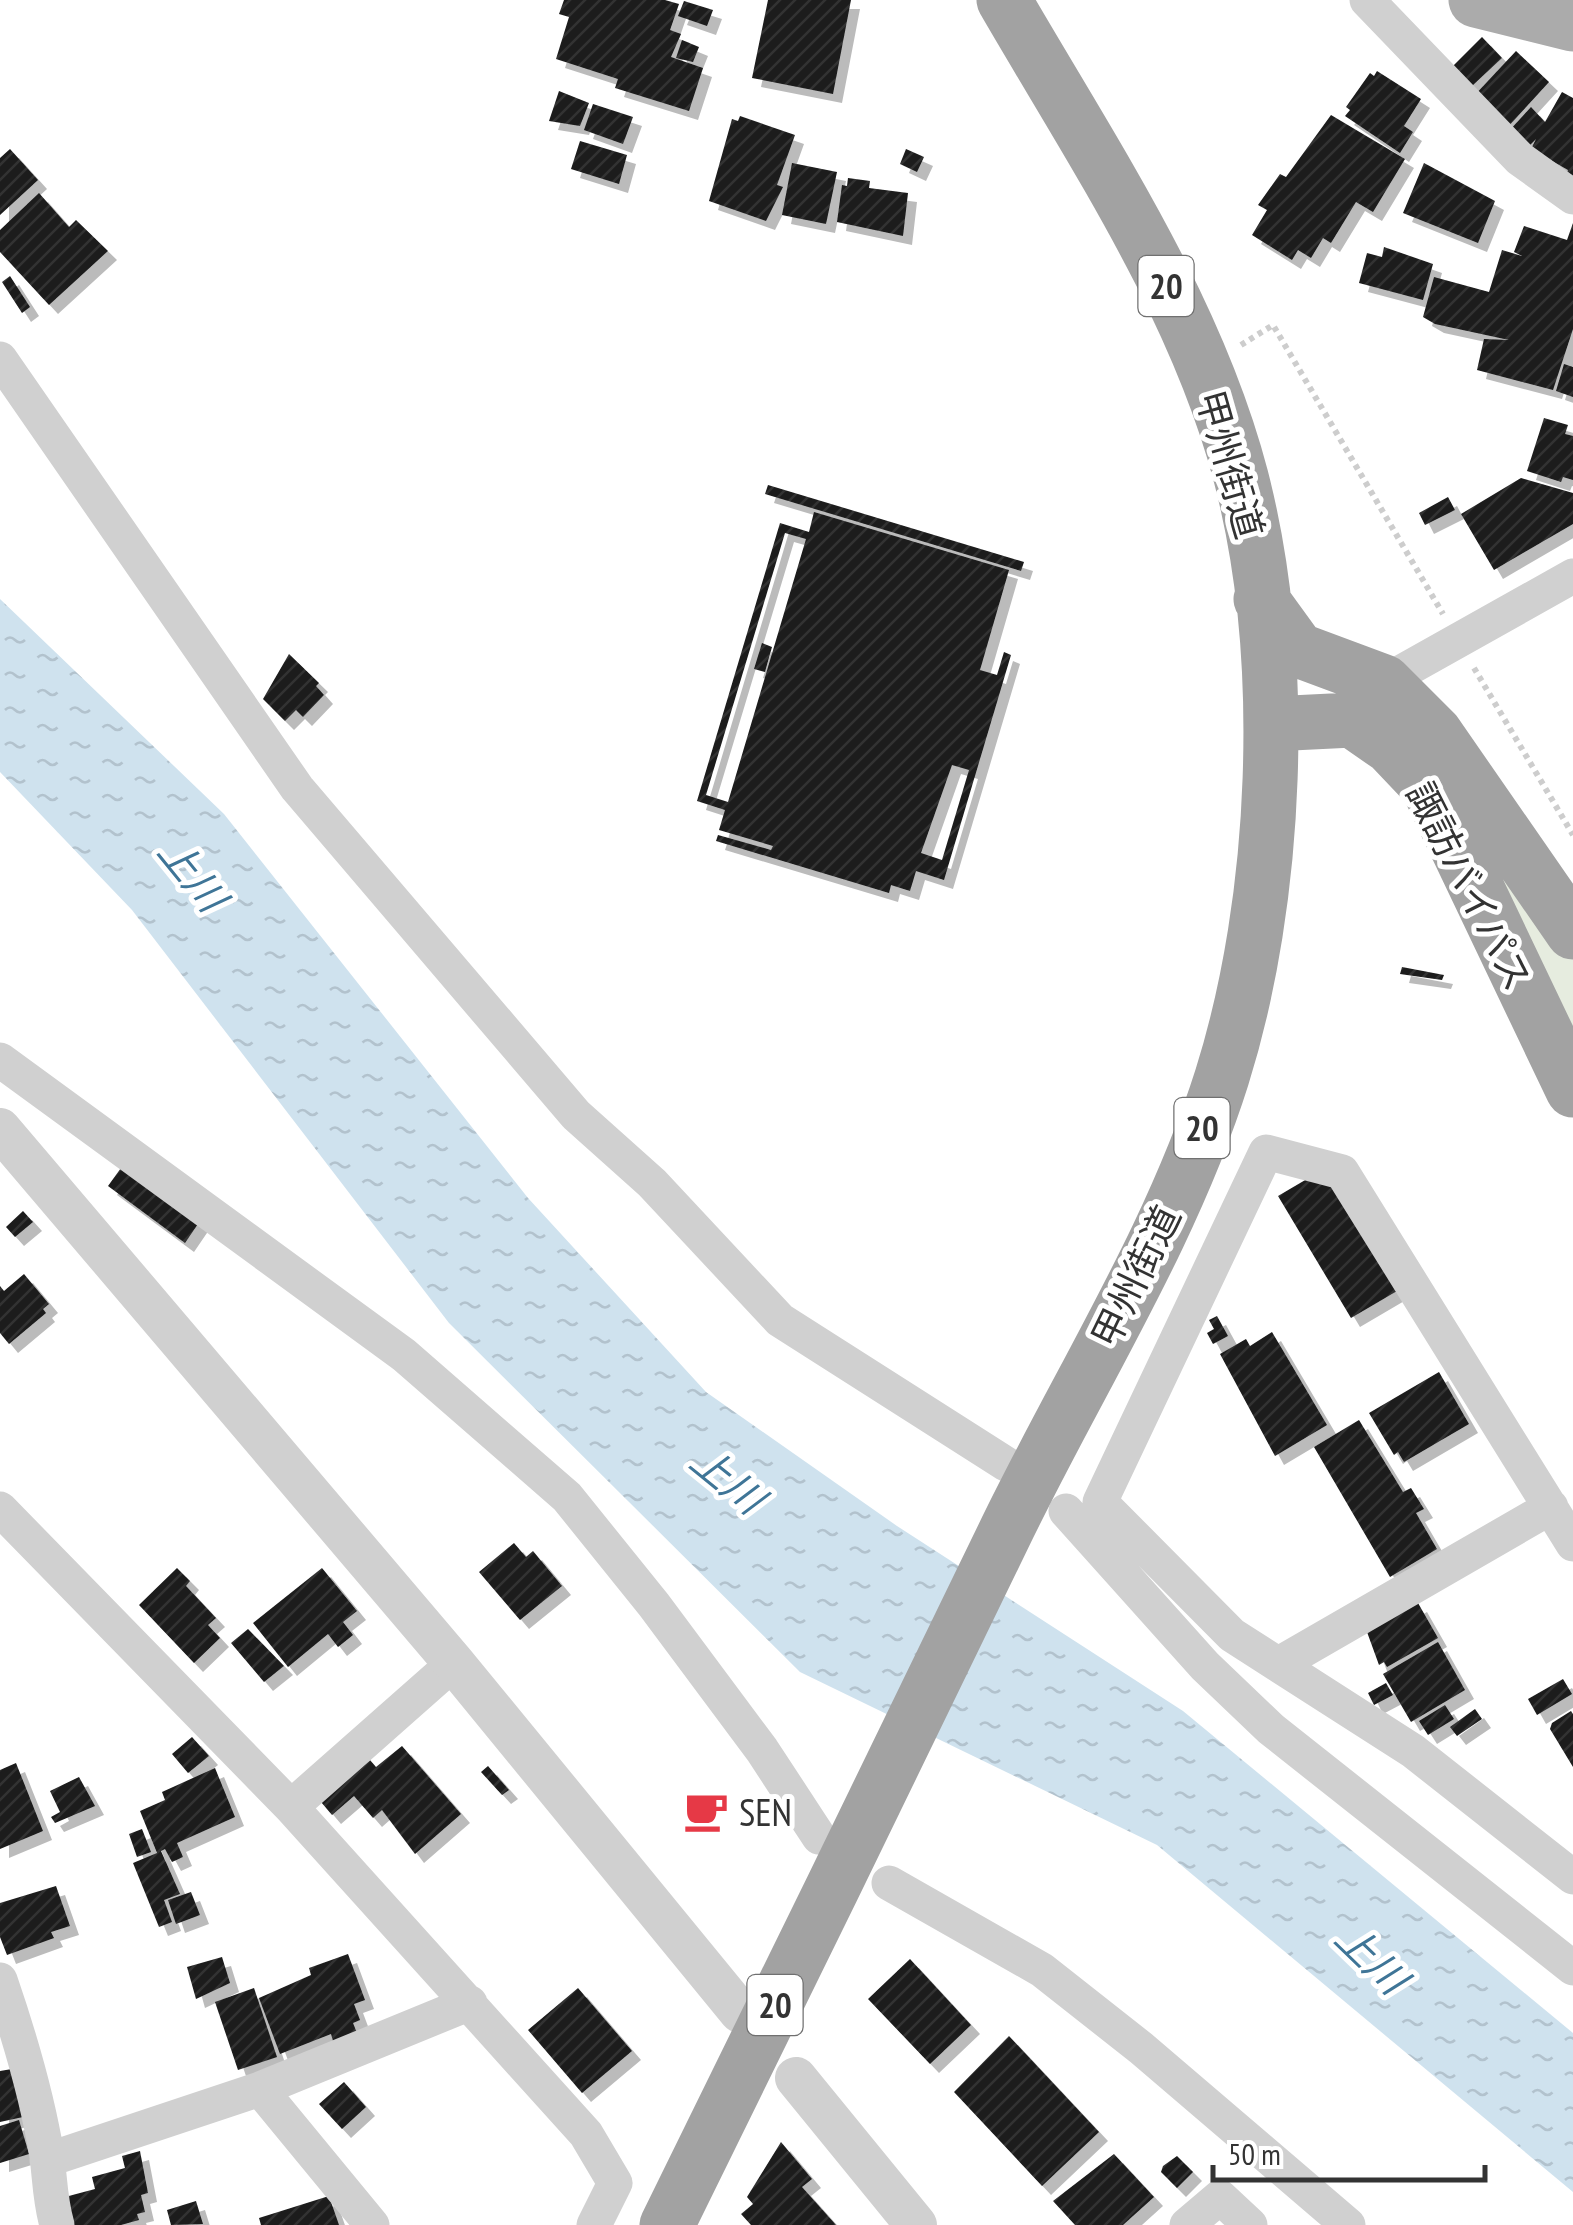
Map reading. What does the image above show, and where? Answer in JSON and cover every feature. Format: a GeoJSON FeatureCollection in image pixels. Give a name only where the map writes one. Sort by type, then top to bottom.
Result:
{"type":"FeatureCollection","features":[{"type":"Feature","properties":{"kind":"highway","name":"甲州街道"},"geometry":{"type":"LineString","coordinates":[[667,2225],[1144,1264],[1221,1080],[1257,920],[1271,724],[1256,545],[1240,471],[1206,379],[1154,260],[1004,0]]}},
{"type":"Feature","properties":{"kind":"highway","name":"諏訪バイパス"},"geometry":{"type":"LineString","coordinates":[[1261,599],[1298,650],[1384,682],[1435,733],[1573,932]]}},
{"type":"Feature","properties":{"kind":"highway","name":"諏訪バイパス"},"geometry":{"type":"LineString","coordinates":[[1271,724],[1352,720],[1391,746],[1428,786],[1573,1090]]}},
{"type":"Feature","properties":{"kind":"main road"},"geometry":{"type":"LineString","coordinates":[[1476,0],[1573,24]]}},
{"type":"Feature","properties":{"kind":"street"},"geometry":{"type":"LineString","coordinates":[[1368,0],[1520,159],[1573,197]]}},
{"type":"Feature","properties":{"kind":"street"},"geometry":{"type":"LineString","coordinates":[[0,359],[297,788],[576,1114],[652,1183],[780,1320],[1031,1491],[1271,1729],[1573,1968]]}},
{"type":"Feature","properties":{"kind":"street"},"geometry":{"type":"LineString","coordinates":[[1384,682],[1573,576]]}},
{"type":"Feature","properties":{"kind":"street"},"geometry":{"type":"LineString","coordinates":[[0,1060],[404,1355],[566,1497],[665,1619],[762,1750],[818,1837]]}},
{"type":"Feature","properties":{"kind":"street"},"geometry":{"type":"LineString","coordinates":[[0,1129],[454,1663],[740,2012]]}},
{"type":"Feature","properties":{"kind":"street"},"geometry":{"type":"LineString","coordinates":[[1573,1544],[1342,1172],[1266,1152],[1100,1502],[1232,1636],[1413,1751],[1573,1877]]}},
{"type":"Feature","properties":{"kind":"street"},"geometry":{"type":"LineString","coordinates":[[1279,1664],[1551,1507]]}},
{"type":"Feature","properties":{"kind":"street"},"geometry":{"type":"LineString","coordinates":[[1,1513],[290,1807],[586,2134],[615,2183],[594,2225]]}},
{"type":"Feature","properties":{"kind":"street"},"geometry":{"type":"LineString","coordinates":[[290,1807],[454,1663]]}},
{"type":"Feature","properties":{"kind":"street"},"geometry":{"type":"LineString","coordinates":[[889,1884],[1042,1970],[1348,2225]]}},
{"type":"Feature","properties":{"kind":"street"},"geometry":{"type":"LineString","coordinates":[[0,1980],[26,2056],[47,2160],[47,2192],[58,2225]]}},
{"type":"Feature","properties":{"kind":"street"},"geometry":{"type":"LineString","coordinates":[[47,2160],[260,2090],[470,2002]]}},
{"type":"Feature","properties":{"kind":"street"},"geometry":{"type":"LineString","coordinates":[[796,2078],[916,2225]]}},
{"type":"Feature","properties":{"kind":"street"},"geometry":{"type":"LineString","coordinates":[[260,2090],[372,2225]]}},
{"type":"Feature","properties":{"kind":"street"},"geometry":{"type":"LineString","coordinates":[[1187,2225],[1220,2197],[1250,2225]]}},
{"type":"Feature","properties":{"kind":"path"},"geometry":{"type":"LineString","coordinates":[[1228,352],[1273,325],[1446,619]]}},
{"type":"Feature","properties":{"kind":"path"},"geometry":{"type":"LineString","coordinates":[[1466,656],[1573,835]]}},
{"type":"Feature","properties":{"kind":"shaded area"},"geometry":{"type":"Polygon","coordinates":[[[1444,762],[1573,958],[1573,1055],[1444,762]]]}},
{"type":"Feature","properties":{"kind":"water","name":"上川"},"geometry":{"type":"Polygon","coordinates":[[[0,599],[224,814],[528,1198],[706,1392],[897,1526],[1183,1711],[1573,2033],[1573,2192],[1157,1845],[800,1672],[449,1323],[132,910],[0,772],[0,599]]]}},
{"type":"Feature","properties":{"kind":"building"},"geometry":{"type":"Polygon","coordinates":[[[564,0],[665,0],[679,4],[670,30],[681,34],[671,57],[703,68],[689,111],[615,88],[618,79],[556,59],[569,17],[559,14],[564,0]]]}},
{"type":"Feature","properties":{"kind":"building"},"geometry":{"type":"Polygon","coordinates":[[[768,0],[851,0],[833,94],[752,78],[768,0]]]}},
{"type":"Feature","properties":{"kind":"building"},"geometry":{"type":"Polygon","coordinates":[[[684,1],[713,10],[707,26],[678,16],[684,1]]]}},
{"type":"Feature","properties":{"kind":"building"},"geometry":{"type":"Polygon","coordinates":[[[1482,37],[1502,58],[1472,86],[1453,66],[1482,37]]]}},
{"type":"Feature","properties":{"kind":"building"},"geometry":{"type":"Polygon","coordinates":[[[682,40],[699,47],[693,62],[676,58],[682,40]]]}},
{"type":"Feature","properties":{"kind":"building"},"geometry":{"type":"Polygon","coordinates":[[[1516,51],[1549,82],[1506,129],[1473,97],[1516,51]]]}},
{"type":"Feature","properties":{"kind":"building"},"geometry":{"type":"Polygon","coordinates":[[[1377,71],[1421,99],[1404,126],[1413,132],[1400,153],[1345,116],[1350,110],[1346,107],[1370,73],[1374,76],[1377,71]]]}},
{"type":"Feature","properties":{"kind":"building"},"geometry":{"type":"Polygon","coordinates":[[[559,91],[589,103],[580,126],[549,121],[559,91]]]}},
{"type":"Feature","properties":{"kind":"building"},"geometry":{"type":"Polygon","coordinates":[[[1562,92],[1573,98],[1573,179],[1566,175],[1568,170],[1531,149],[1536,139],[1526,149],[1509,131],[1531,107],[1545,122],[1562,92]]]}},
{"type":"Feature","properties":{"kind":"building"},"geometry":{"type":"Polygon","coordinates":[[[593,104],[633,117],[623,144],[584,130],[593,104]]]}},
{"type":"Feature","properties":{"kind":"building"},"geometry":{"type":"Polygon","coordinates":[[[1331,115],[1405,159],[1373,212],[1356,202],[1331,243],[1323,238],[1311,258],[1298,250],[1292,260],[1252,235],[1267,210],[1258,205],[1280,174],[1286,177],[1331,115]]]}},
{"type":"Feature","properties":{"kind":"building"},"geometry":{"type":"Polygon","coordinates":[[[740,116],[795,135],[777,185],[783,187],[766,221],[709,201],[732,119],[738,121],[740,116]]]}},
{"type":"Feature","properties":{"kind":"building"},"geometry":{"type":"Polygon","coordinates":[[[580,141],[627,155],[619,184],[571,169],[580,141]]]}},
{"type":"Feature","properties":{"kind":"building"},"geometry":{"type":"Polygon","coordinates":[[[10,149],[38,180],[0,215],[0,158],[10,149]]]}},
{"type":"Feature","properties":{"kind":"building"},"geometry":{"type":"Polygon","coordinates":[[[906,149],[924,157],[917,172],[900,164],[906,149]]]}},
{"type":"Feature","properties":{"kind":"building"},"geometry":{"type":"Polygon","coordinates":[[[792,163],[837,172],[826,224],[782,215],[792,163]]]}},
{"type":"Feature","properties":{"kind":"building"},"geometry":{"type":"Polygon","coordinates":[[[1424,163],[1495,201],[1478,243],[1403,213],[1424,163]]]}},
{"type":"Feature","properties":{"kind":"building"},"geometry":{"type":"Polygon","coordinates":[[[848,178],[870,181],[869,188],[908,193],[903,236],[837,222],[842,185],[847,186],[848,178]]]}},
{"type":"Feature","properties":{"kind":"building"},"geometry":{"type":"Polygon","coordinates":[[[39,193],[69,227],[76,220],[108,251],[49,305],[0,252],[0,230],[39,193]]]}},
{"type":"Feature","properties":{"kind":"building"},"geometry":{"type":"Polygon","coordinates":[[[1573,223],[1573,329],[1553,390],[1477,370],[1484,339],[1509,340],[1435,324],[1423,317],[1434,277],[1489,292],[1502,250],[1522,256],[1514,252],[1524,226],[1567,240],[1573,223]]]}},
{"type":"Feature","properties":{"kind":"building"},"geometry":{"type":"Polygon","coordinates":[[[1384,247],[1433,264],[1423,300],[1359,283],[1367,253],[1382,257],[1384,247]]]}},
{"type":"Feature","properties":{"kind":"building"},"geometry":{"type":"Polygon","coordinates":[[[10,276],[30,307],[22,313],[2,282],[10,276]]]}},
{"type":"Feature","properties":{"kind":"building"},"geometry":{"type":"Polygon","coordinates":[[[1564,364],[1573,367],[1573,397],[1556,391],[1564,364]]]}},
{"type":"Feature","properties":{"kind":"building"},"geometry":{"type":"Polygon","coordinates":[[[1544,418],[1568,425],[1565,434],[1573,436],[1573,480],[1563,477],[1561,482],[1527,471],[1544,418]]]}},
{"type":"Feature","properties":{"kind":"building"},"geometry":{"type":"Polygon","coordinates":[[[1521,478],[1573,493],[1573,524],[1494,570],[1461,514],[1521,478]]]}},
{"type":"Feature","properties":{"kind":"building"},"geometry":{"type":"Polygon","coordinates":[[[768,485],[1024,562],[1021,571],[765,494],[768,485]]]}},
{"type":"Feature","properties":{"kind":"building"},"geometry":{"type":"Polygon","coordinates":[[[1448,497],[1455,510],[1425,525],[1419,513],[1448,497]]]}},
{"type":"Feature","properties":{"kind":"building"},"geometry":{"type":"Polygon","coordinates":[[[814,512],[1009,570],[980,670],[997,675],[1004,652],[1011,655],[944,880],[916,871],[910,891],[891,885],[889,893],[716,841],[718,835],[771,850],[773,846],[719,830],[725,810],[697,801],[780,523],[809,532],[814,512]],[[785,533],[706,795],[728,802],[806,539],[785,533]],[[952,765],[921,853],[942,860],[969,770],[952,765]]]}},
{"type":"Feature","properties":{"kind":"building"},"geometry":{"type":"Polygon","coordinates":[[[762,643],[772,647],[765,672],[754,669],[762,643]]]}},
{"type":"Feature","properties":{"kind":"building"},"geometry":{"type":"Polygon","coordinates":[[[289,654],[319,683],[316,686],[324,695],[303,717],[296,710],[285,721],[263,699],[289,654]]]}},
{"type":"Feature","properties":{"kind":"building"},"geometry":{"type":"Polygon","coordinates":[[[1402,967],[1444,975],[1442,980],[1400,974],[1402,967]]]}},
{"type":"Feature","properties":{"kind":"building"},"geometry":{"type":"Polygon","coordinates":[[[121,1168],[200,1221],[185,1243],[108,1186],[121,1168]]]}},
{"type":"Feature","properties":{"kind":"building"},"geometry":{"type":"Polygon","coordinates":[[[1324,1169],[1397,1291],[1351,1318],[1278,1196],[1324,1169]]]}},
{"type":"Feature","properties":{"kind":"building"},"geometry":{"type":"Polygon","coordinates":[[[23,1211],[33,1222],[15,1237],[6,1227],[23,1211]]]}},
{"type":"Feature","properties":{"kind":"building"},"geometry":{"type":"Polygon","coordinates":[[[24,1274],[49,1304],[43,1309],[46,1313],[9,1344],[0,1333],[0,1286],[4,1291],[24,1274]]]}},
{"type":"Feature","properties":{"kind":"building"},"geometry":{"type":"Polygon","coordinates":[[[1217,1316],[1228,1336],[1213,1344],[1207,1333],[1214,1329],[1209,1320],[1217,1316]]]}},
{"type":"Feature","properties":{"kind":"building"},"geometry":{"type":"Polygon","coordinates":[[[1272,1332],[1327,1425],[1275,1456],[1220,1354],[1246,1339],[1250,1346],[1272,1332]]]}},
{"type":"Feature","properties":{"kind":"building"},"geometry":{"type":"Polygon","coordinates":[[[1439,1372],[1469,1424],[1404,1462],[1398,1452],[1394,1455],[1369,1413],[1439,1372]]]}},
{"type":"Feature","properties":{"kind":"building"},"geometry":{"type":"Polygon","coordinates":[[[1359,1420],[1403,1492],[1411,1488],[1424,1509],[1416,1513],[1437,1549],[1390,1577],[1314,1447],[1359,1420]]]}},
{"type":"Feature","properties":{"kind":"building"},"geometry":{"type":"Polygon","coordinates":[[[514,1543],[526,1557],[533,1551],[562,1586],[520,1620],[479,1572],[514,1543]]]}},
{"type":"Feature","properties":{"kind":"building"},"geometry":{"type":"Polygon","coordinates":[[[177,1568],[190,1581],[186,1586],[216,1618],[208,1625],[220,1638],[194,1663],[139,1605],[177,1568]]]}},
{"type":"Feature","properties":{"kind":"building"},"geometry":{"type":"Polygon","coordinates":[[[322,1568],[357,1611],[343,1622],[353,1635],[338,1647],[328,1634],[288,1667],[253,1623],[322,1568]]]}},
{"type":"Feature","properties":{"kind":"building"},"geometry":{"type":"Polygon","coordinates":[[[1418,1603],[1438,1638],[1387,1667],[1384,1662],[1379,1665],[1367,1632],[1418,1603]]]}},
{"type":"Feature","properties":{"kind":"building"},"geometry":{"type":"Polygon","coordinates":[[[248,1629],[284,1666],[264,1682],[231,1643],[248,1629]]]}},
{"type":"Feature","properties":{"kind":"building"},"geometry":{"type":"Polygon","coordinates":[[[1438,1642],[1465,1690],[1411,1722],[1383,1674],[1438,1642]]]}},
{"type":"Feature","properties":{"kind":"building"},"geometry":{"type":"Polygon","coordinates":[[[1563,1679],[1572,1694],[1537,1715],[1528,1699],[1563,1679]]]}},
{"type":"Feature","properties":{"kind":"building"},"geometry":{"type":"Polygon","coordinates":[[[1386,1683],[1393,1695],[1374,1705],[1368,1693],[1386,1683]]]}},
{"type":"Feature","properties":{"kind":"building"},"geometry":{"type":"Polygon","coordinates":[[[1445,1705],[1454,1719],[1428,1735],[1419,1721],[1445,1705]]]}},
{"type":"Feature","properties":{"kind":"building"},"geometry":{"type":"Polygon","coordinates":[[[1475,1709],[1482,1719],[1457,1736],[1450,1727],[1475,1709]]]}},
{"type":"Feature","properties":{"kind":"building"},"geometry":{"type":"Polygon","coordinates":[[[1571,1711],[1573,1767],[1550,1729],[1552,1723],[1571,1711]]]}},
{"type":"Feature","properties":{"kind":"building"},"geometry":{"type":"Polygon","coordinates":[[[192,1737],[209,1756],[188,1773],[172,1754],[192,1737]]]}},
{"type":"Feature","properties":{"kind":"building"},"geometry":{"type":"Polygon","coordinates":[[[402,1746],[461,1814],[415,1854],[382,1810],[373,1818],[354,1796],[332,1815],[321,1802],[370,1760],[376,1767],[402,1746]]]}},
{"type":"Feature","properties":{"kind":"building"},"geometry":{"type":"Polygon","coordinates":[[[16,1763],[43,1831],[0,1849],[0,1770],[16,1763]]]}},
{"type":"Feature","properties":{"kind":"building"},"geometry":{"type":"Polygon","coordinates":[[[488,1766],[509,1790],[502,1795],[481,1772],[488,1766]]]}},
{"type":"Feature","properties":{"kind":"building"},"geometry":{"type":"Polygon","coordinates":[[[215,1768],[235,1817],[177,1843],[183,1857],[172,1862],[165,1849],[161,1851],[180,1894],[164,1900],[172,1922],[159,1927],[133,1863],[157,1853],[140,1811],[165,1800],[162,1792],[215,1768]]]}},
{"type":"Feature","properties":{"kind":"building"},"geometry":{"type":"Polygon","coordinates":[[[79,1777],[95,1806],[55,1823],[51,1817],[60,1812],[50,1791],[79,1777]]]}},
{"type":"Feature","properties":{"kind":"building"},"geometry":{"type":"Polygon","coordinates":[[[142,1829],[151,1852],[137,1857],[129,1834],[142,1829]]]}},
{"type":"Feature","properties":{"kind":"building"},"geometry":{"type":"Polygon","coordinates":[[[56,1886],[70,1926],[51,1932],[54,1938],[7,1955],[0,1937],[0,1903],[56,1886]]]}},
{"type":"Feature","properties":{"kind":"building"},"geometry":{"type":"Polygon","coordinates":[[[191,1892],[200,1915],[176,1924],[168,1900],[191,1892]]]}},
{"type":"Feature","properties":{"kind":"building"},"geometry":{"type":"Polygon","coordinates":[[[348,1954],[365,2000],[354,2004],[360,2020],[353,2023],[357,2033],[333,2041],[331,2034],[280,2054],[259,1998],[311,1975],[309,1968],[348,1954]]]}},
{"type":"Feature","properties":{"kind":"building"},"geometry":{"type":"Polygon","coordinates":[[[222,1957],[230,1983],[196,1999],[187,1967],[222,1957]]]}},
{"type":"Feature","properties":{"kind":"building"},"geometry":{"type":"Polygon","coordinates":[[[910,1959],[971,2025],[930,2064],[868,1999],[910,1959]]]}},
{"type":"Feature","properties":{"kind":"building"},"geometry":{"type":"Polygon","coordinates":[[[254,1988],[277,2057],[238,2070],[215,2002],[254,1988]]]}},
{"type":"Feature","properties":{"kind":"building"},"geometry":{"type":"Polygon","coordinates":[[[578,1988],[632,2051],[582,2093],[528,2030],[578,1988]]]}},
{"type":"Feature","properties":{"kind":"building"},"geometry":{"type":"Polygon","coordinates":[[[1009,2036],[1099,2132],[1042,2186],[954,2092],[1009,2036]]]}},
{"type":"Feature","properties":{"kind":"building"},"geometry":{"type":"Polygon","coordinates":[[[12,2069],[23,2117],[0,2122],[0,2071],[12,2069]]]}},
{"type":"Feature","properties":{"kind":"building"},"geometry":{"type":"Polygon","coordinates":[[[344,2082],[366,2107],[342,2129],[319,2104],[344,2082]]]}},
{"type":"Feature","properties":{"kind":"building"},"geometry":{"type":"Polygon","coordinates":[[[19,2120],[29,2154],[0,2163],[0,2126],[19,2120]]]}},
{"type":"Feature","properties":{"kind":"building"},"geometry":{"type":"Polygon","coordinates":[[[781,2142],[812,2179],[802,2187],[836,2225],[751,2225],[741,2214],[753,2204],[747,2197],[781,2142]]]}},
{"type":"Feature","properties":{"kind":"building"},"geometry":{"type":"Polygon","coordinates":[[[140,2151],[148,2193],[141,2195],[145,2212],[137,2214],[139,2220],[121,2225],[72,2225],[65,2197],[95,2189],[92,2177],[125,2168],[122,2156],[140,2151]]]}},
{"type":"Feature","properties":{"kind":"building"},"geometry":{"type":"Polygon","coordinates":[[[1114,2154],[1154,2197],[1123,2225],[1075,2225],[1053,2201],[1114,2154]]]}},
{"type":"Feature","properties":{"kind":"building"},"geometry":{"type":"Polygon","coordinates":[[[1177,2156],[1193,2172],[1177,2188],[1161,2172],[1177,2156]]]}},
{"type":"Feature","properties":{"kind":"building"},"geometry":{"type":"Polygon","coordinates":[[[329,2196],[339,2225],[261,2225],[259,2218],[329,2196]]]}},
{"type":"Feature","properties":{"kind":"building"},"geometry":{"type":"Polygon","coordinates":[[[196,2201],[203,2224],[171,2225],[167,2210],[196,2201]]]}},
{"type":"Feature","properties":{"kind":"place","name":"SEN"},"geometry":{"type":"Point","coordinates":[706,1811]}}]}
